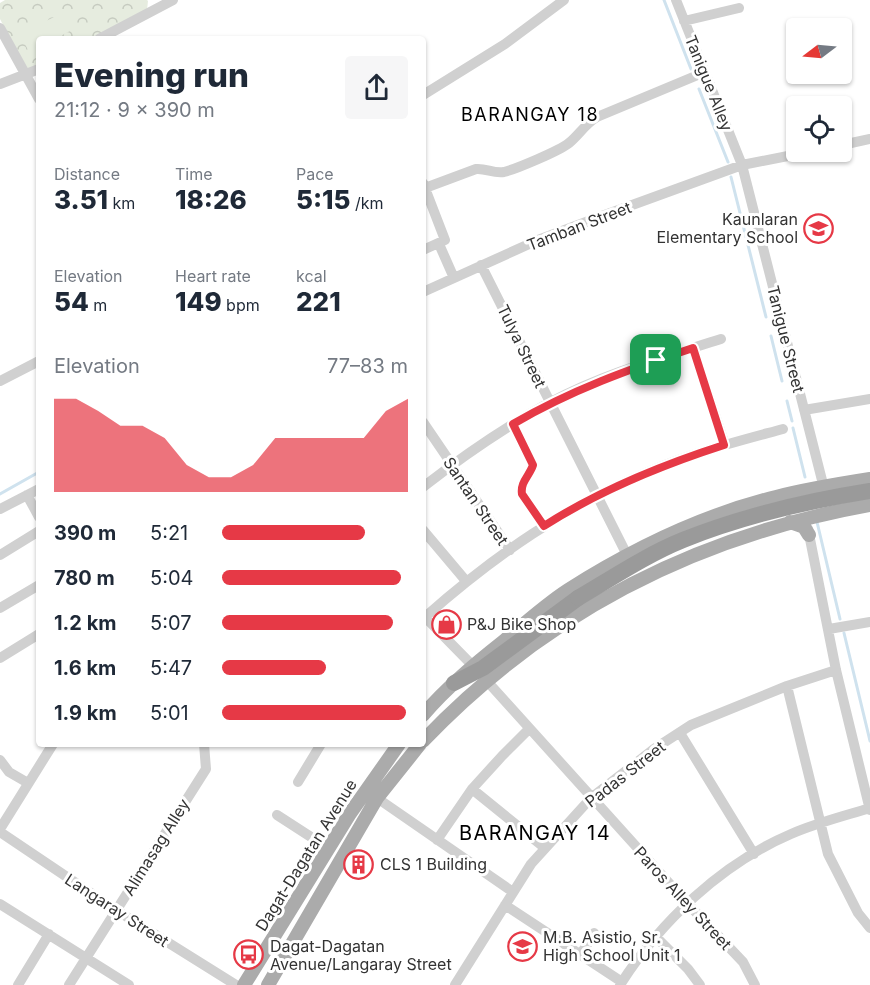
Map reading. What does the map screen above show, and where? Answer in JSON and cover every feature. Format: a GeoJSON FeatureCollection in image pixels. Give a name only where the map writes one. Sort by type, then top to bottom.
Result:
{"type":"FeatureCollection","features":[{"type":"Feature","properties":{"kind":"highway"},"geometry":{"type":"LineString","coordinates":[[454,683],[483,668],[578,598],[632,565],[682,541],[779,510],[870,491]]}},
{"type":"Feature","properties":{"kind":"main road"},"geometry":{"type":"LineString","coordinates":[[426,712],[473,666],[566,591],[627,555],[732,510],[799,492],[870,479]]}},
{"type":"Feature","properties":{"kind":"main road"},"geometry":{"type":"LineString","coordinates":[[426,738],[451,711],[486,680],[579,615],[639,580],[721,544],[790,522],[870,505]]}},
{"type":"Feature","properties":{"kind":"main road"},"geometry":{"type":"LineString","coordinates":[[790,522],[804,527],[809,535]]}},
{"type":"Feature","properties":{"kind":"main road","name":"Dagat-Dagatan Avenue"},"geometry":{"type":"LineString","coordinates":[[244,985],[328,848],[371,781],[397,747]]}},
{"type":"Feature","properties":{"kind":"main road","name":"Dagat-Dagatan Avenue"},"geometry":{"type":"LineString","coordinates":[[268,985],[377,798],[418,747]]}},
{"type":"Feature","properties":{"kind":"main road"},"geometry":{"type":"LineString","coordinates":[[292,907],[308,917]]}},
{"type":"Feature","properties":{"kind":"street"},"geometry":{"type":"LineString","coordinates":[[104,36],[159,4],[173,0]]}},
{"type":"Feature","properties":{"kind":"street"},"geometry":{"type":"LineString","coordinates":[[426,93],[505,44],[564,0]]}},
{"type":"Feature","properties":{"kind":"street","name":"Tanigue Alley"},"geometry":{"type":"LineString","coordinates":[[676,0],[739,166]]}},
{"type":"Feature","properties":{"kind":"street"},"geometry":{"type":"LineString","coordinates":[[684,21],[739,8]]}},
{"type":"Feature","properties":{"kind":"street"},"geometry":{"type":"LineString","coordinates":[[0,28],[36,94]]}},
{"type":"Feature","properties":{"kind":"street"},"geometry":{"type":"LineString","coordinates":[[0,84],[36,70]]}},
{"type":"Feature","properties":{"kind":"street"},"geometry":{"type":"LineString","coordinates":[[426,184],[482,168],[504,172],[570,142],[582,128],[597,117],[705,72]]}},
{"type":"Feature","properties":{"kind":"street"},"geometry":{"type":"LineString","coordinates":[[852,143],[870,139]]}},
{"type":"Feature","properties":{"kind":"street","name":"Tamban Street"},"geometry":{"type":"LineString","coordinates":[[426,290],[451,273],[481,265],[538,240],[739,166],[786,156]]}},
{"type":"Feature","properties":{"kind":"street","name":"Tanigue Street"},"geometry":{"type":"LineString","coordinates":[[739,166],[830,512]]}},
{"type":"Feature","properties":{"kind":"street"},"geometry":{"type":"LineString","coordinates":[[426,190],[445,240],[426,249]]}},
{"type":"Feature","properties":{"kind":"street"},"geometry":{"type":"LineString","coordinates":[[439,243],[451,273]]}},
{"type":"Feature","properties":{"kind":"street","name":"Tulya Street"},"geometry":{"type":"LineString","coordinates":[[481,265],[627,555]]}},
{"type":"Feature","properties":{"kind":"street"},"geometry":{"type":"LineString","coordinates":[[426,485],[513,424],[550,403],[605,378],[721,339]]}},
{"type":"Feature","properties":{"kind":"street"},"geometry":{"type":"LineString","coordinates":[[693,348],[724,445]]}},
{"type":"Feature","properties":{"kind":"street"},"geometry":{"type":"LineString","coordinates":[[0,381],[36,363]]}},
{"type":"Feature","properties":{"kind":"street"},"geometry":{"type":"LineString","coordinates":[[804,410],[870,399]]}},
{"type":"Feature","properties":{"kind":"street"},"geometry":{"type":"LineString","coordinates":[[513,424],[533,465],[525,478],[522,494],[544,526]]}},
{"type":"Feature","properties":{"kind":"street","name":"Santan Street"},"geometry":{"type":"LineString","coordinates":[[426,426],[510,550]]}},
{"type":"Feature","properties":{"kind":"street"},"geometry":{"type":"LineString","coordinates":[[426,619],[466,581],[544,526],[597,495],[652,470],[724,445],[783,429]]}},
{"type":"Feature","properties":{"kind":"street"},"geometry":{"type":"LineString","coordinates":[[0,509],[36,490]]}},
{"type":"Feature","properties":{"kind":"street"},"geometry":{"type":"LineString","coordinates":[[505,905],[621,983],[656,937],[688,904],[725,873],[790,834],[870,809],[837,670],[799,492]]}},
{"type":"Feature","properties":{"kind":"street"},"geometry":{"type":"LineString","coordinates":[[27,495],[36,512]]}},
{"type":"Feature","properties":{"kind":"street"},"geometry":{"type":"LineString","coordinates":[[0,555],[36,533]]}},
{"type":"Feature","properties":{"kind":"street"},"geometry":{"type":"LineString","coordinates":[[426,534],[466,581]]}},
{"type":"Feature","properties":{"kind":"street"},"geometry":{"type":"LineString","coordinates":[[0,608],[36,587]]}},
{"type":"Feature","properties":{"kind":"street"},"geometry":{"type":"LineString","coordinates":[[426,621],[473,666]]}},
{"type":"Feature","properties":{"kind":"street"},"geometry":{"type":"LineString","coordinates":[[829,629],[870,622]]}},
{"type":"Feature","properties":{"kind":"street"},"geometry":{"type":"LineString","coordinates":[[1,656],[36,636]]}},
{"type":"Feature","properties":{"kind":"street","name":"Padas Street"},"geometry":{"type":"LineString","coordinates":[[454,985],[513,892],[545,848],[591,798],[691,725],[787,686],[837,670]]}},
{"type":"Feature","properties":{"kind":"street","name":"Paros Alley Street"},"geometry":{"type":"LineString","coordinates":[[486,680],[591,798],[746,965],[755,985]]}},
{"type":"Feature","properties":{"kind":"street"},"geometry":{"type":"LineString","coordinates":[[787,686],[828,855],[858,913],[870,928]]}},
{"type":"Feature","properties":{"kind":"street"},"geometry":{"type":"LineString","coordinates":[[437,840],[472,789],[501,756],[530,729]]}},
{"type":"Feature","properties":{"kind":"street"},"geometry":{"type":"LineString","coordinates":[[680,733],[754,854]]}},
{"type":"Feature","properties":{"kind":"street"},"geometry":{"type":"LineString","coordinates":[[0,830],[51,747]]}},
{"type":"Feature","properties":{"kind":"street","name":"Alimasag Alley"},"geometry":{"type":"LineString","coordinates":[[69,985],[206,769],[204,747]]}},
{"type":"Feature","properties":{"kind":"street"},"geometry":{"type":"LineString","coordinates":[[298,782],[319,747]]}},
{"type":"Feature","properties":{"kind":"street"},"geometry":{"type":"LineString","coordinates":[[0,760],[9,772],[28,783]]}},
{"type":"Feature","properties":{"kind":"street"},"geometry":{"type":"LineString","coordinates":[[472,789],[545,848]]}},
{"type":"Feature","properties":{"kind":"street"},"geometry":{"type":"LineString","coordinates":[[377,798],[513,892]]}},
{"type":"Feature","properties":{"kind":"street"},"geometry":{"type":"LineString","coordinates":[[278,815],[328,848]]}},
{"type":"Feature","properties":{"kind":"street","name":"Langaray Street"},"geometry":{"type":"LineString","coordinates":[[0,830],[116,910],[236,985]]}},
{"type":"Feature","properties":{"kind":"street"},"geometry":{"type":"LineString","coordinates":[[0,904],[129,985]]}},
{"type":"Feature","properties":{"kind":"street"},"geometry":{"type":"LineString","coordinates":[[581,954],[594,933]]}},
{"type":"Feature","properties":{"kind":"street"},"geometry":{"type":"LineString","coordinates":[[18,985],[49,934]]}},
{"type":"Feature","properties":{"kind":"street"},"geometry":{"type":"LineString","coordinates":[[656,937],[688,969],[699,985]]}},
{"type":"Feature","properties":{"kind":"green space"},"geometry":{"type":"Polygon","coordinates":[[[5,0],[148,1],[147,10],[95,36],[36,36],[36,65],[26,70],[0,19],[0,3],[5,0]]]}},
{"type":"Feature","properties":{"kind":"green space"},"geometry":{"type":"Polygon","coordinates":[[[62,13],[70,31],[61,36],[36,36],[36,48],[29,52],[20,34],[62,13]]]}},
{"type":"Feature","properties":{"kind":"waterway"},"geometry":{"type":"LineString","coordinates":[[664,0],[691,69]]}},
{"type":"Feature","properties":{"kind":"waterway"},"geometry":{"type":"LineString","coordinates":[[699,89],[728,162]]}},
{"type":"Feature","properties":{"kind":"waterway"},"geometry":{"type":"LineString","coordinates":[[731,177],[766,317]]}},
{"type":"Feature","properties":{"kind":"waterway"},"geometry":{"type":"LineString","coordinates":[[771,336],[782,381]]}},
{"type":"Feature","properties":{"kind":"waterway"},"geometry":{"type":"LineString","coordinates":[[787,401],[792,421]]}},
{"type":"Feature","properties":{"kind":"waterway"},"geometry":{"type":"LineString","coordinates":[[793,428],[805,477]]}},
{"type":"Feature","properties":{"kind":"waterway"},"geometry":{"type":"LineString","coordinates":[[0,494],[36,474]]}},
{"type":"Feature","properties":{"kind":"waterway"},"geometry":{"type":"LineString","coordinates":[[817,522],[840,619]]}},
{"type":"Feature","properties":{"kind":"waterway"},"geometry":{"type":"LineString","coordinates":[[844,633],[870,741]]}},
{"type":"Feature","properties":{"kind":"place","name":"Kaunlaran Elementary School"},"geometry":{"type":"Point","coordinates":[819,228]}},
{"type":"Feature","properties":{"kind":"place","name":"P&J Bike Shop"},"geometry":{"type":"Point","coordinates":[446,624]}},
{"type":"Feature","properties":{"kind":"place","name":"CLS 1 Building"},"geometry":{"type":"Point","coordinates":[359,864]}},
{"type":"Feature","properties":{"kind":"place","name":"M.B. Asistio, Sr. High School Unit 1"},"geometry":{"type":"Point","coordinates":[522,946]}},
{"type":"Feature","properties":{"kind":"place","name":"Dagat-Dagatan Avenue/Langaray Street"},"geometry":{"type":"Point","coordinates":[249,955]}},
{"type":"Feature","properties":{"kind":"district","name":"BARANGAY 18"},"geometry":{"type":"Point","coordinates":[530,114]}},
{"type":"Feature","properties":{"kind":"district","name":"BARANGAY 14"},"geometry":{"type":"Point","coordinates":[535,833]}},
{"type":"Feature","properties":{"kind":"route"},"geometry":{"type":"LineString","coordinates":[[693,348],[724,445],[652,470],[597,495],[544,526],[522,494],[525,478],[533,465],[513,424],[589,385],[656,360],[693,348]]}}]}
